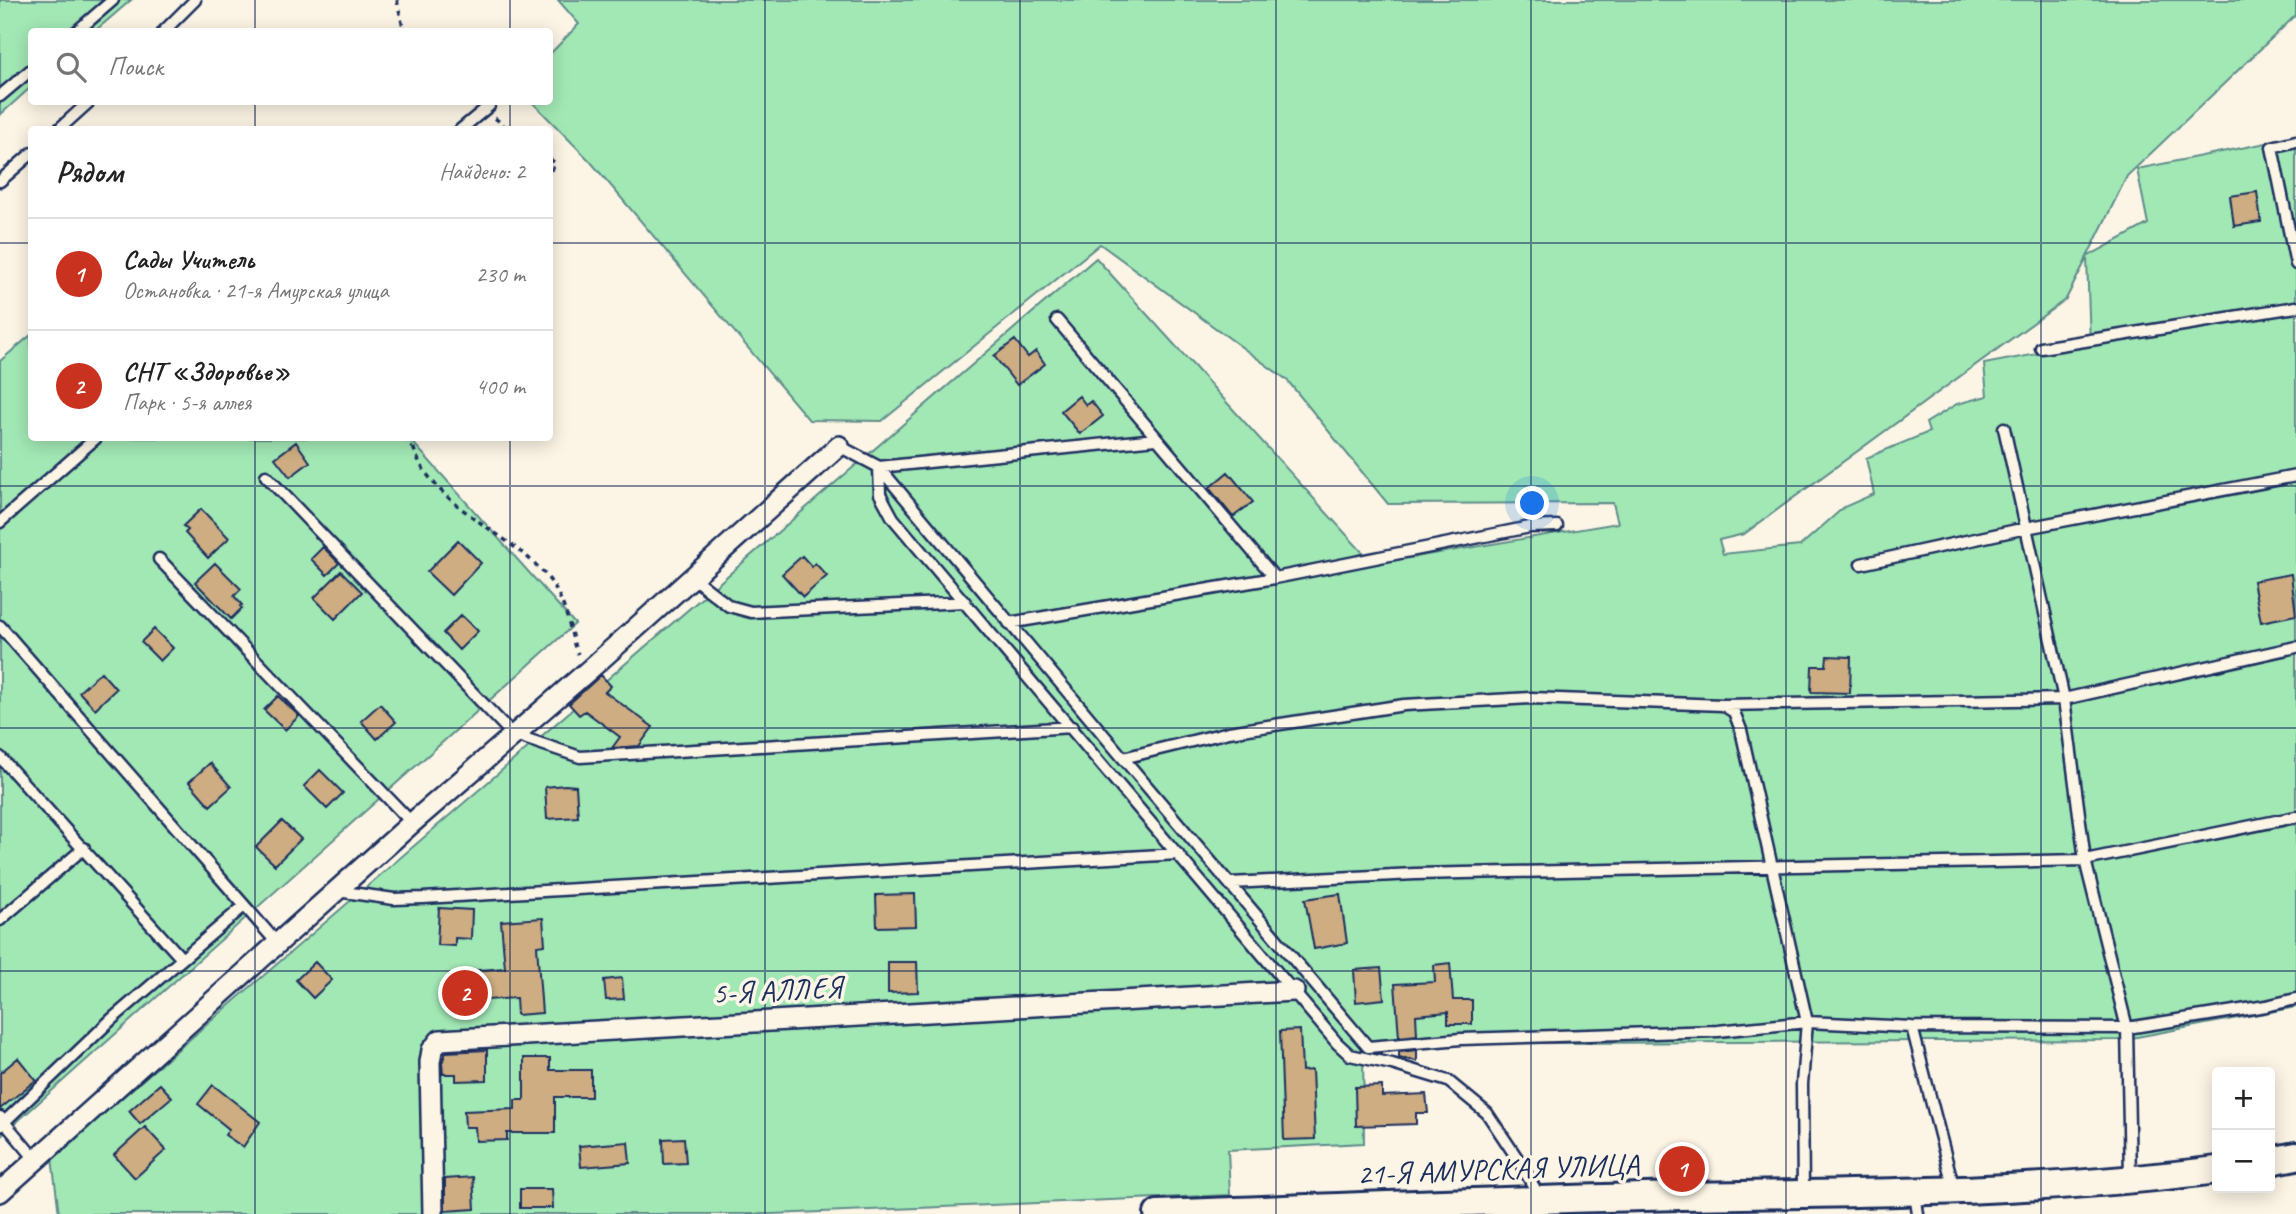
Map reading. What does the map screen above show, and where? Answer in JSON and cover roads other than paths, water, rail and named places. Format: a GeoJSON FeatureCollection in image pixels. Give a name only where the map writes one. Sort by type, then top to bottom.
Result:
{"type":"FeatureCollection","features":[{"type":"Feature","properties":{"kind":"main road"},"geometry":{"type":"LineString","coordinates":[[2275,1160],[2296,1156]]}},
{"type":"Feature","properties":{"kind":"main road","name":"21-Я АМУРСКАЯ УЛИЦА"},"geometry":{"type":"LineString","coordinates":[[1158,1214],[1393,1209],[1541,1199],[1803,1194],[1916,1202],[1955,1189],[2130,1181],[2212,1171]]}},
{"type":"Feature","properties":{"kind":"street"},"geometry":{"type":"LineString","coordinates":[[0,1192],[839,446]]}},
{"type":"Feature","properties":{"kind":"street","name":"5-Я АЛЛЕЯ"},"geometry":{"type":"LineString","coordinates":[[433,1214],[430,1062],[432,1049],[440,1040],[1294,991]]}},
{"type":"Feature","properties":{"kind":"lane"},"geometry":{"type":"LineString","coordinates":[[81,28],[113,0]]}},
{"type":"Feature","properties":{"kind":"lane"},"geometry":{"type":"LineString","coordinates":[[167,28],[195,0]]}},
{"type":"Feature","properties":{"kind":"lane"},"geometry":{"type":"LineString","coordinates":[[0,96],[28,72]]}},
{"type":"Feature","properties":{"kind":"lane"},"geometry":{"type":"LineString","coordinates":[[62,126],[86,105]]}},
{"type":"Feature","properties":{"kind":"lane"},"geometry":{"type":"LineString","coordinates":[[465,126],[489,106]]}},
{"type":"Feature","properties":{"kind":"lane"},"geometry":{"type":"LineString","coordinates":[[2296,141],[2272,147],[2296,264]]}},
{"type":"Feature","properties":{"kind":"lane"},"geometry":{"type":"LineString","coordinates":[[0,181],[28,156]]}},
{"type":"Feature","properties":{"kind":"lane"},"geometry":{"type":"LineString","coordinates":[[2041,348],[2296,307]]}},
{"type":"Feature","properties":{"kind":"lane"},"geometry":{"type":"LineString","coordinates":[[1057,320],[1275,578]]}},
{"type":"Feature","properties":{"kind":"lane"},"geometry":{"type":"LineString","coordinates":[[2004,428],[2064,699],[2085,860],[2127,1028],[2130,1181]]}},
{"type":"Feature","properties":{"kind":"lane"},"geometry":{"type":"LineString","coordinates":[[879,467],[1156,439]]}},
{"type":"Feature","properties":{"kind":"lane"},"geometry":{"type":"LineString","coordinates":[[0,522],[93,441]]}},
{"type":"Feature","properties":{"kind":"lane"},"geometry":{"type":"LineString","coordinates":[[839,446],[879,467],[1368,1047],[1461,1039],[1718,1031],[1807,1022],[1912,1027],[2127,1028],[2296,999]]}},
{"type":"Feature","properties":{"kind":"lane"},"geometry":{"type":"LineString","coordinates":[[879,467],[880,494],[885,505],[1350,1055],[1448,1081],[1487,1113],[1520,1161],[1541,1199]]}},
{"type":"Feature","properties":{"kind":"lane"},"geometry":{"type":"LineString","coordinates":[[267,476],[512,734],[580,757],[1072,727]]}},
{"type":"Feature","properties":{"kind":"lane"},"geometry":{"type":"LineString","coordinates":[[1861,564],[2026,528],[2296,476]]}},
{"type":"Feature","properties":{"kind":"lane"},"geometry":{"type":"LineString","coordinates":[[1009,623],[1275,578],[1530,527],[1557,526]]}},
{"type":"Feature","properties":{"kind":"lane"},"geometry":{"type":"LineString","coordinates":[[159,559],[412,823]]}},
{"type":"Feature","properties":{"kind":"lane"},"geometry":{"type":"LineString","coordinates":[[692,576],[729,606],[751,612],[965,602]]}},
{"type":"Feature","properties":{"kind":"lane"},"geometry":{"type":"LineString","coordinates":[[0,626],[278,944]]}},
{"type":"Feature","properties":{"kind":"lane"},"geometry":{"type":"LineString","coordinates":[[1123,758],[1229,732],[1404,705],[1531,698],[1723,705],[2064,699],[2296,647]]}},
{"type":"Feature","properties":{"kind":"lane"},"geometry":{"type":"LineString","coordinates":[[1723,705],[1734,712],[1741,730],[1807,1022],[1802,1084],[1803,1194]]}},
{"type":"Feature","properties":{"kind":"lane"},"geometry":{"type":"LineString","coordinates":[[0,757],[182,959]]}},
{"type":"Feature","properties":{"kind":"lane"},"geometry":{"type":"LineString","coordinates":[[1230,883],[1415,874],[2085,860],[2296,817]]}},
{"type":"Feature","properties":{"kind":"lane"},"geometry":{"type":"LineString","coordinates":[[0,920],[84,848]]}},
{"type":"Feature","properties":{"kind":"lane"},"geometry":{"type":"LineString","coordinates":[[336,891],[394,900],[1178,854]]}},
{"type":"Feature","properties":{"kind":"lane"},"geometry":{"type":"LineString","coordinates":[[36,1160],[2,1122],[112,1019],[244,906]]}},
{"type":"Feature","properties":{"kind":"lane"},"geometry":{"type":"LineString","coordinates":[[1912,1027],[1955,1189]]}},
{"type":"Feature","properties":{"kind":"place","name":"СНТ «Здоровье»"},"geometry":{"type":"Point","coordinates":[465,993]}},
{"type":"Feature","properties":{"kind":"place","name":"Сады Учитель"},"geometry":{"type":"Point","coordinates":[1682,1169]}}]}
